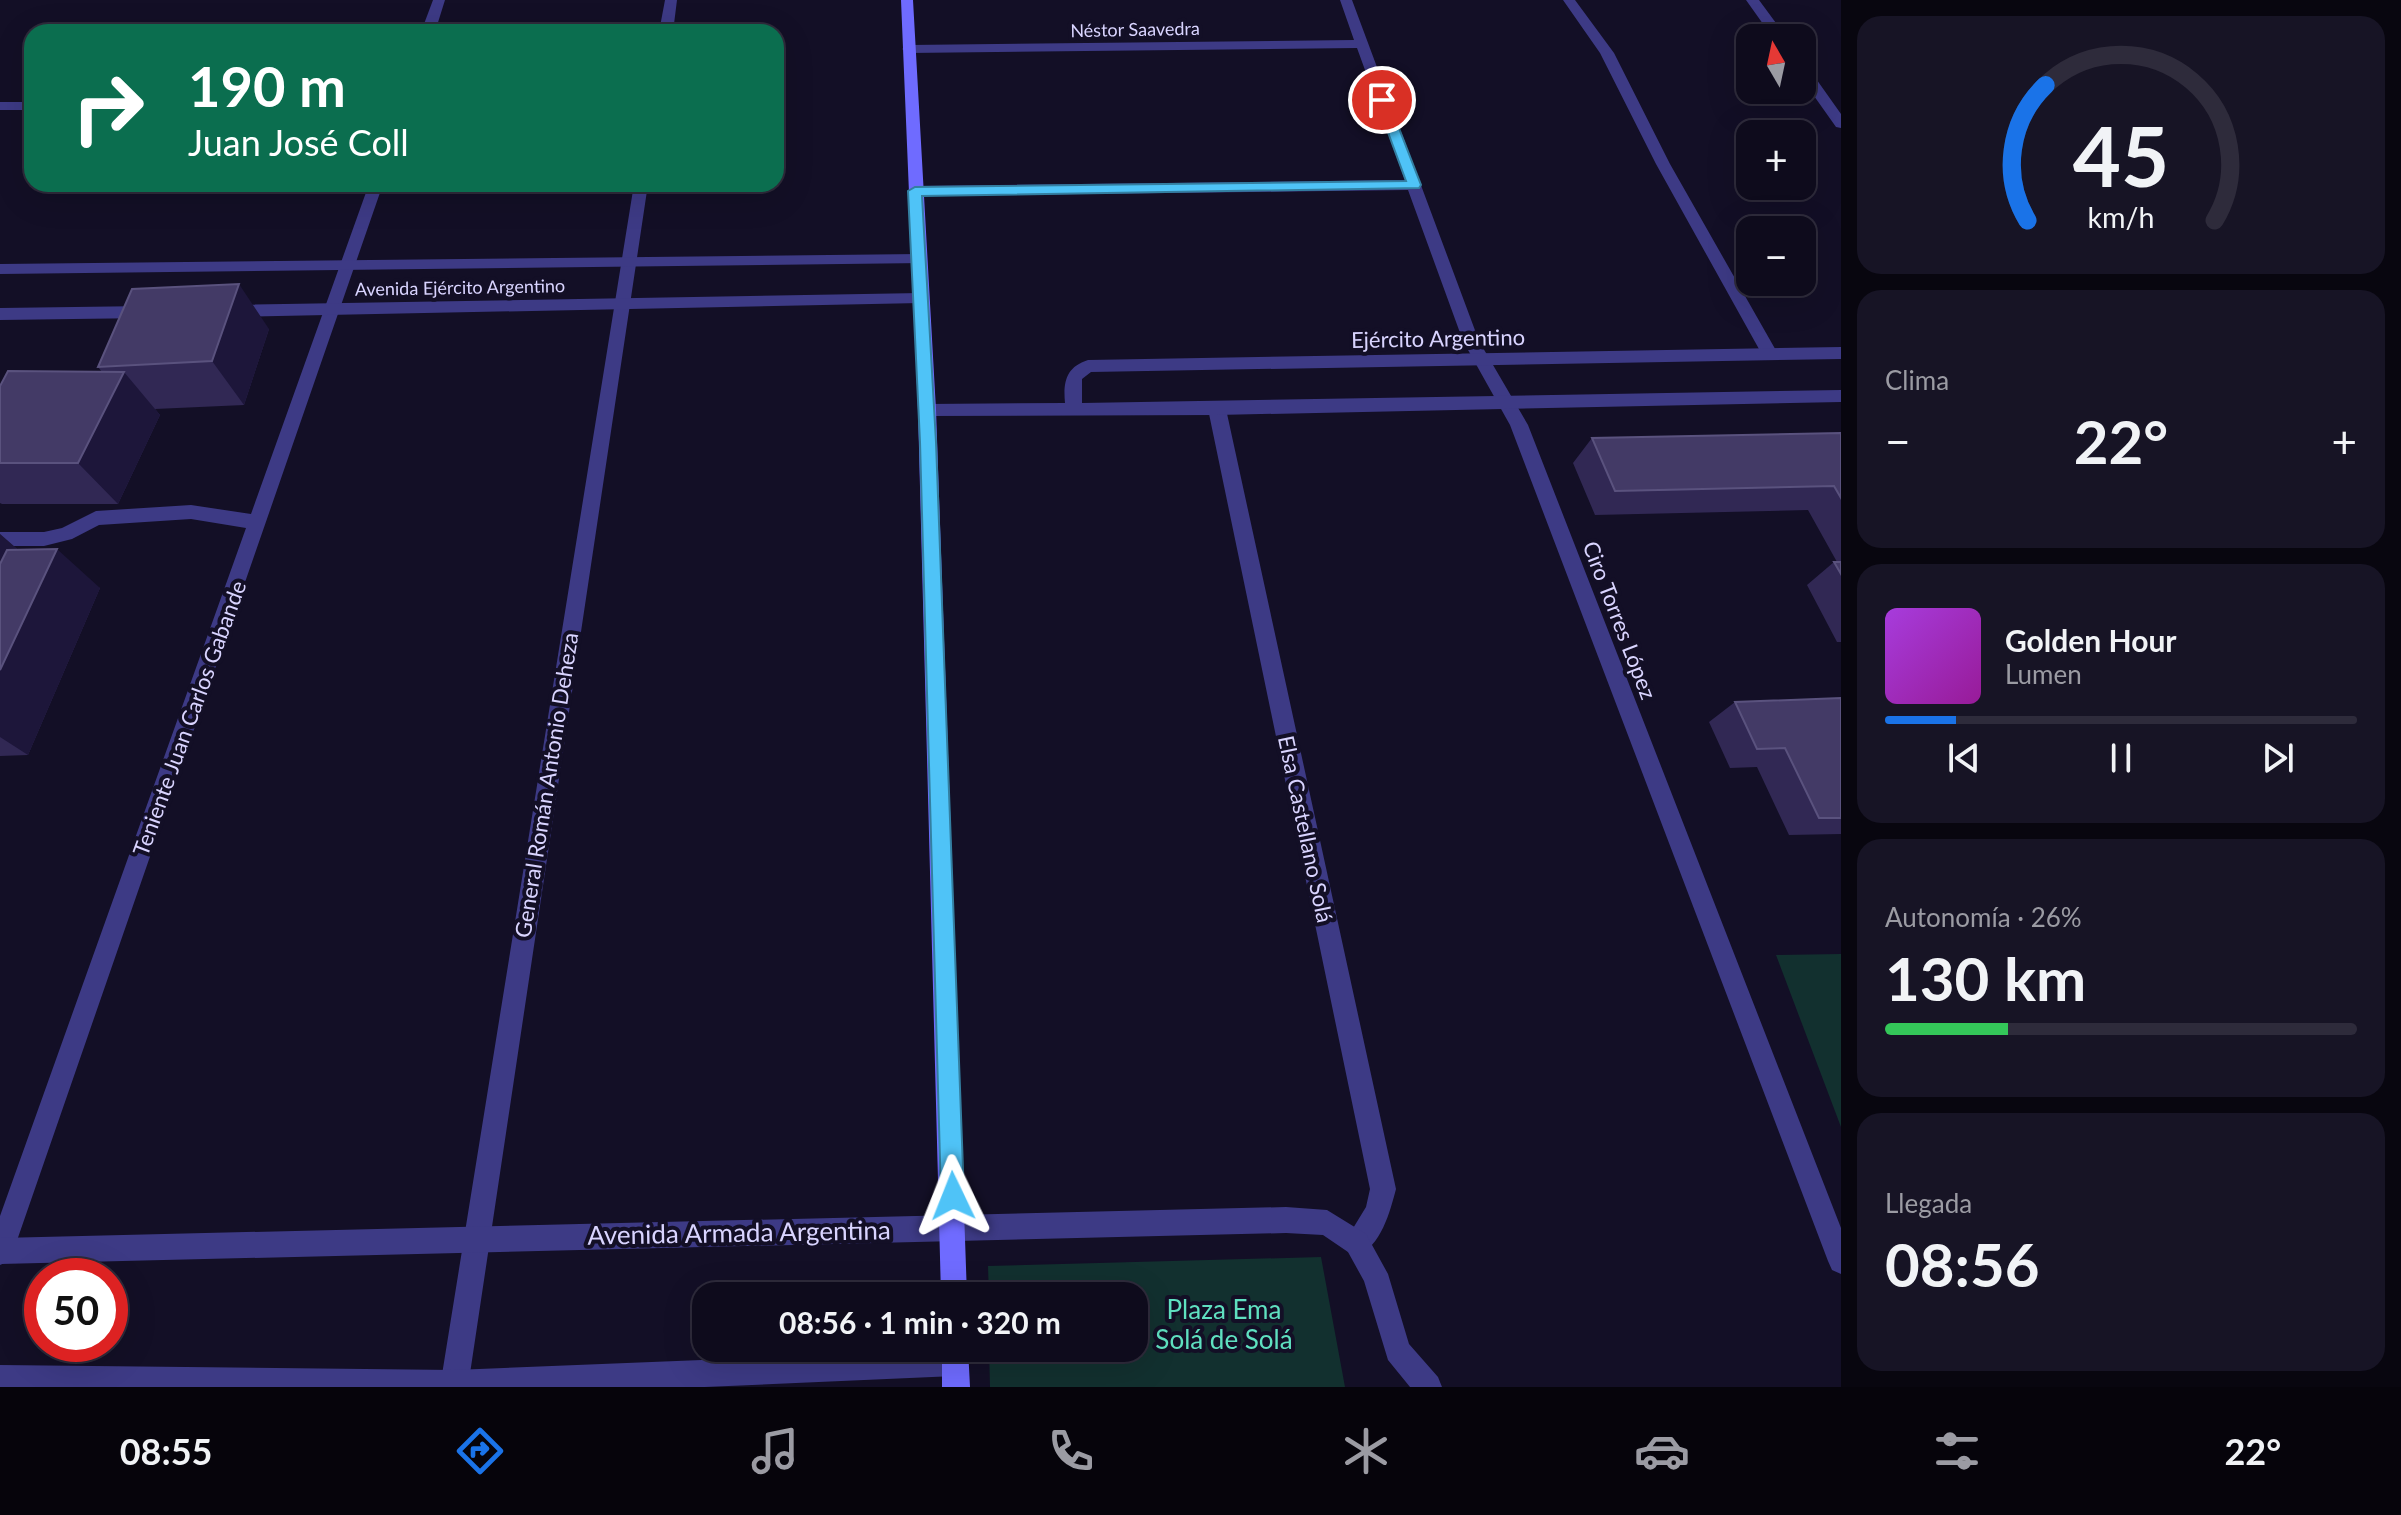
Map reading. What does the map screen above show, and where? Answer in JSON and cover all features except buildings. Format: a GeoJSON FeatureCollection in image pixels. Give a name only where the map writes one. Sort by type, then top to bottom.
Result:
{"type":"FeatureCollection","features":[{"type":"Feature","properties":{"kind":"main road"},"geometry":{"type":"LineString","coordinates":[[907,0],[927,410],[954,1282]]}},
{"type":"Feature","properties":{"kind":"street"},"geometry":{"type":"LineString","coordinates":[[431,24],[439,0]]}},
{"type":"Feature","properties":{"kind":"street"},"geometry":{"type":"LineString","coordinates":[[667,24],[671,0]]}},
{"type":"Feature","properties":{"kind":"street","name":"Ciro Torres López"},"geometry":{"type":"LineString","coordinates":[[1346,0],[1471,341],[1519,425],[1841,1261]]}},
{"type":"Feature","properties":{"kind":"street"},"geometry":{"type":"LineString","coordinates":[[1569,0],[1607,53],[1663,164],[1770,354]]}},
{"type":"Feature","properties":{"kind":"street"},"geometry":{"type":"LineString","coordinates":[[1752,0],[1770,24]]}},
{"type":"Feature","properties":{"kind":"street","name":"Néstor Saavedra"},"geometry":{"type":"LineString","coordinates":[[909,49],[1361,44]]}},
{"type":"Feature","properties":{"kind":"street"},"geometry":{"type":"LineString","coordinates":[[1816,89],[1841,124]]}},
{"type":"Feature","properties":{"kind":"street"},"geometry":{"type":"LineString","coordinates":[[0,106],[24,106]]}},
{"type":"Feature","properties":{"kind":"street"},"geometry":{"type":"LineString","coordinates":[[915,191],[1414,185]]}},
{"type":"Feature","properties":{"kind":"street","name":"Teniente Juan Carlos Gabande"},"geometry":{"type":"LineString","coordinates":[[0,1251],[373,192]]}},
{"type":"Feature","properties":{"kind":"street","name":"General Román Antonio Deheza"},"geometry":{"type":"LineString","coordinates":[[454,1385],[640,192]]}},
{"type":"Feature","properties":{"kind":"street","name":"Avenida Ejército Argentino"},"geometry":{"type":"LineString","coordinates":[[0,269],[919,259]]}},
{"type":"Feature","properties":{"kind":"street","name":"Avenida Ejército Argentino"},"geometry":{"type":"LineString","coordinates":[[223,311],[921,298]]}},
{"type":"Feature","properties":{"kind":"street"},"geometry":{"type":"LineString","coordinates":[[0,314],[159,312]]}},
{"type":"Feature","properties":{"kind":"street","name":"Ejército Argentino"},"geometry":{"type":"LineString","coordinates":[[1074,408],[1071,379],[1077,370],[1088,366],[1841,353]]}},
{"type":"Feature","properties":{"kind":"street"},"geometry":{"type":"LineString","coordinates":[[927,410],[1217,409],[1841,396]]}},
{"type":"Feature","properties":{"kind":"street","name":"Elsa Castellano Solá"},"geometry":{"type":"LineString","coordinates":[[1217,409],[1383,1189],[1377,1213],[1357,1243]]}},
{"type":"Feature","properties":{"kind":"street"},"geometry":{"type":"LineString","coordinates":[[0,539],[55,536],[96,518],[191,512],[259,523]]}},
{"type":"Feature","properties":{"kind":"street","name":"Avenida Armada Argentina"},"geometry":{"type":"LineString","coordinates":[[0,1251],[476,1237],[1286,1220],[1327,1223],[1357,1243]]}},
{"type":"Feature","properties":{"kind":"street"},"geometry":{"type":"LineString","coordinates":[[1357,1243],[1375,1274],[1388,1310],[1406,1387]]}},
{"type":"Feature","properties":{"kind":"street"},"geometry":{"type":"LineString","coordinates":[[1397,1351],[1428,1387]]}},
{"type":"Feature","properties":{"kind":"street"},"geometry":{"type":"LineString","coordinates":[[0,1379],[454,1385],[955,1366]]}},
{"type":"Feature","properties":{"kind":"green space"},"geometry":{"type":"Polygon","coordinates":[[[1841,954],[1841,1127],[1776,955],[1841,954]]]}},
{"type":"Feature","properties":{"kind":"green space","name":"Plaza Ema Solá de Solá"},"geometry":{"type":"Polygon","coordinates":[[[1321,1257],[1345,1387],[990,1387],[989,1362],[1148,1362],[1148,1282],[989,1282],[988,1266],[1321,1257]]]}},
{"type":"Feature","properties":{"kind":"route"},"geometry":{"type":"LineString","coordinates":[[953,1196],[928,442],[915,191],[1414,185],[1382,100]]}}]}
